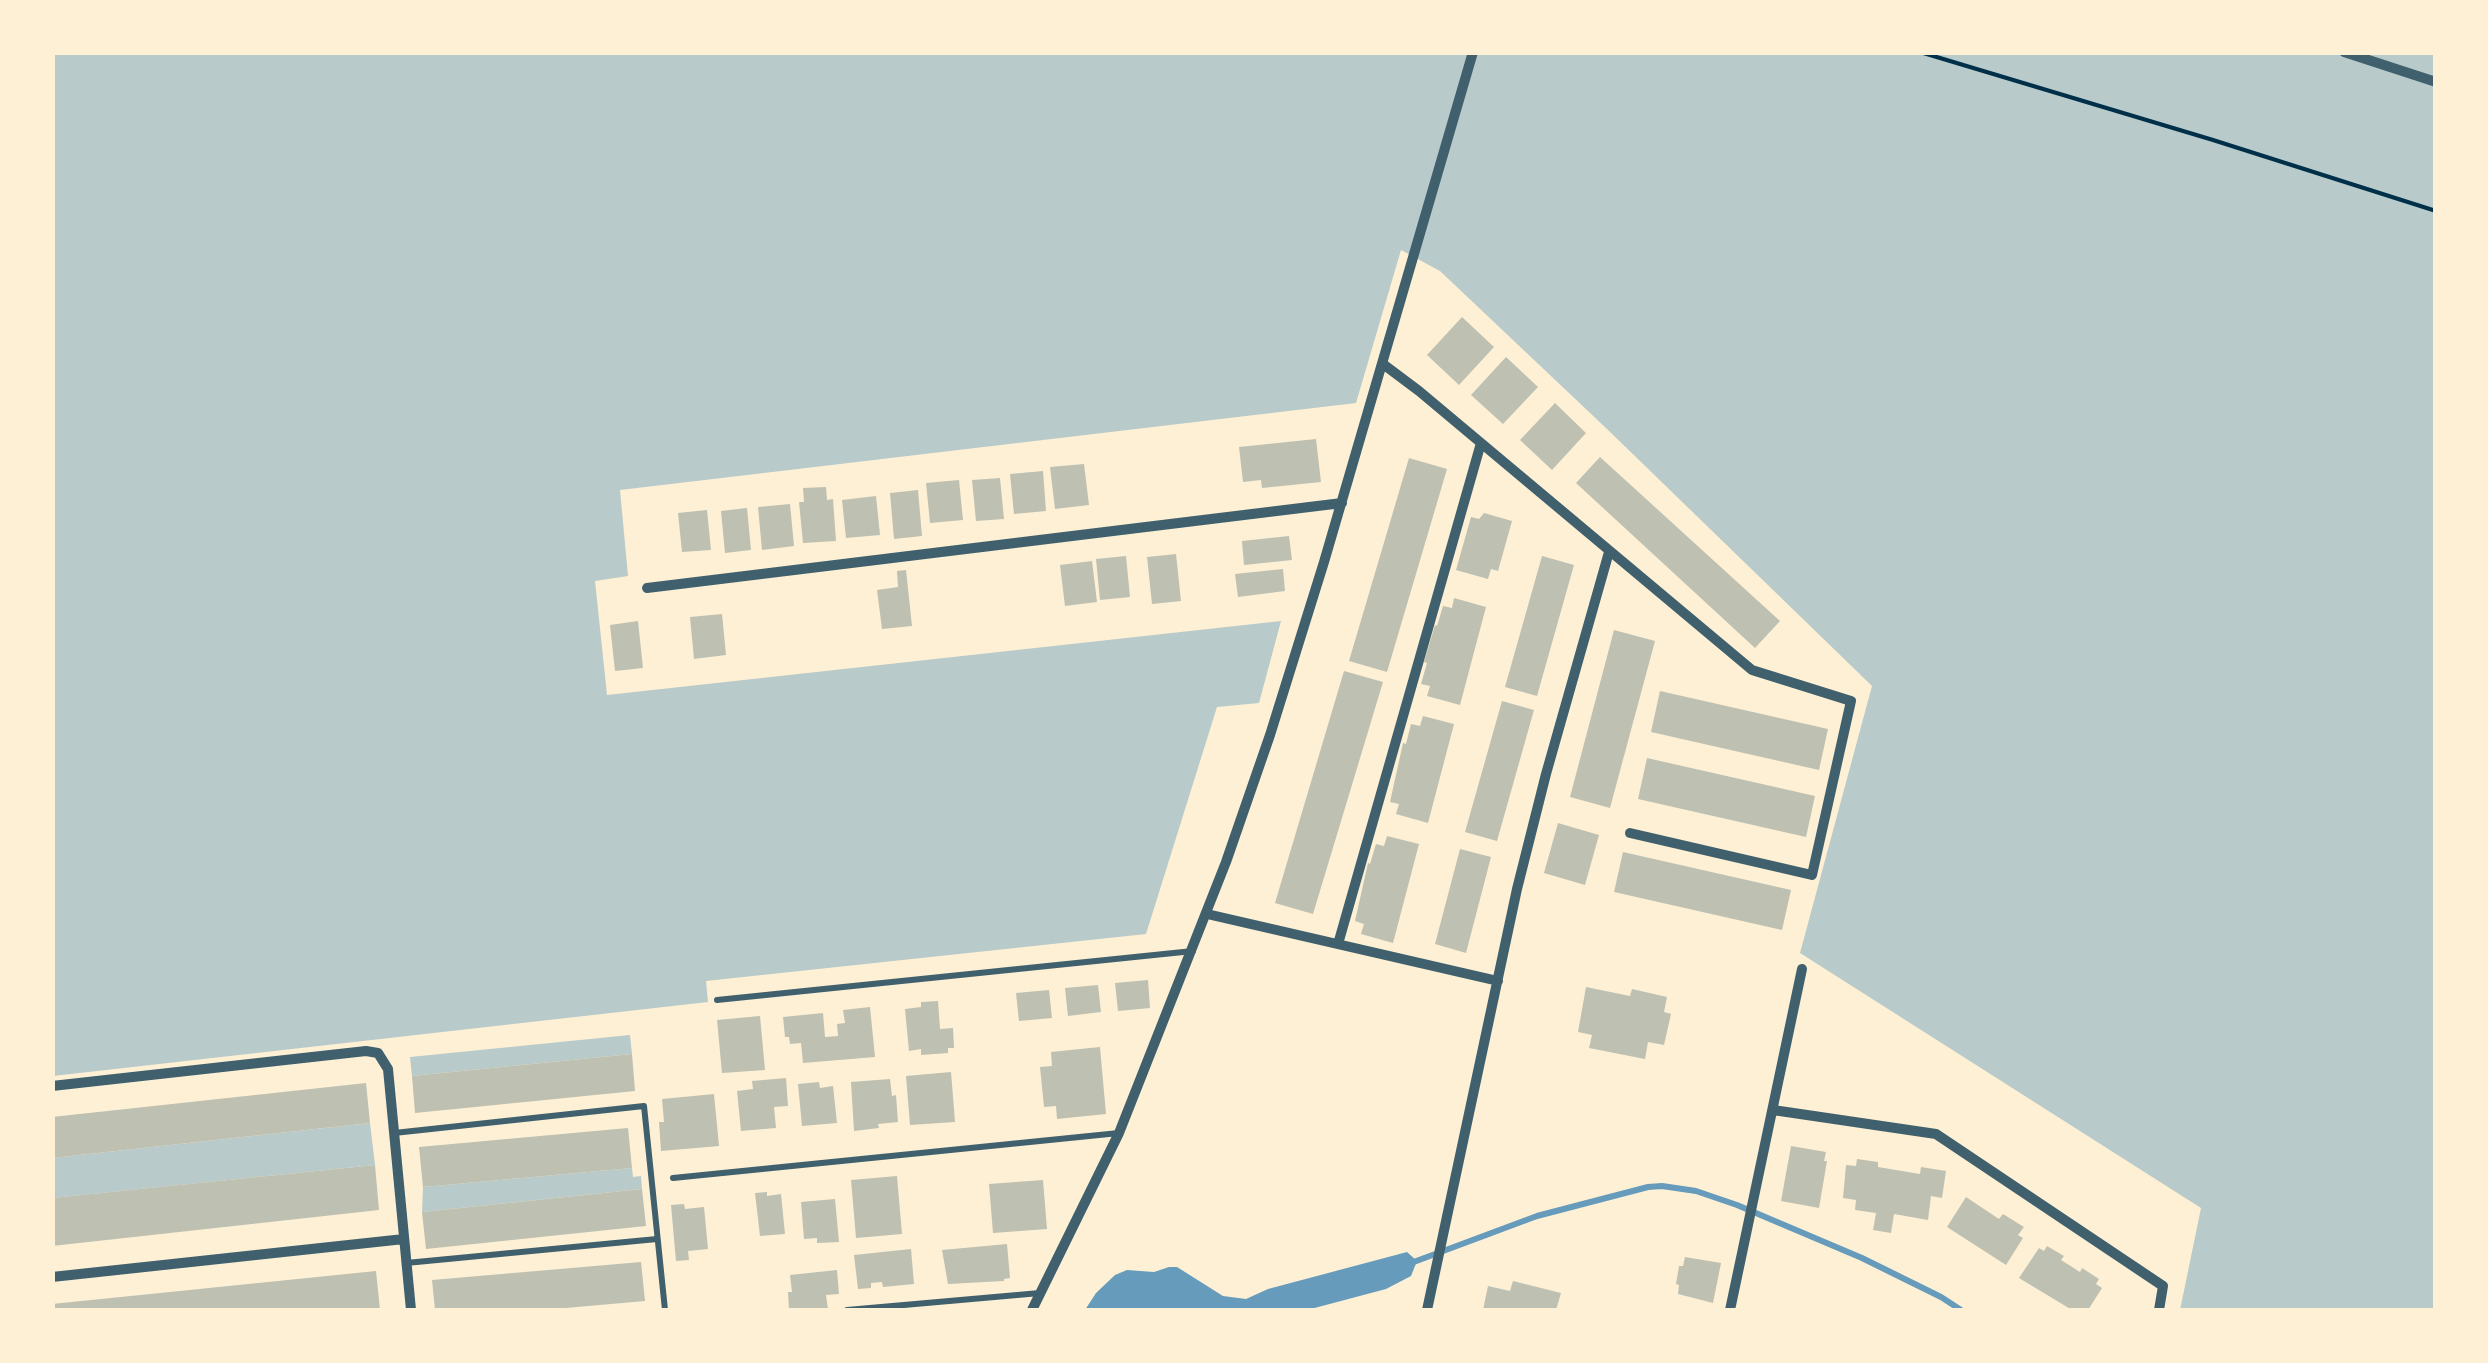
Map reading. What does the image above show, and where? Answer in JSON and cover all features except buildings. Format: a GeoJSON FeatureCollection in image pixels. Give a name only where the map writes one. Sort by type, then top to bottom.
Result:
{"type":"FeatureCollection","features":[{"type":"Feature","properties":{"kind":"street"},"geometry":{"type":"LineString","coordinates":[[1032,1310],[1119,1133],[1207,914],[1270,735],[1474,52]]}},
{"type":"Feature","properties":{"kind":"street"},"geometry":{"type":"LineString","coordinates":[[2344,52],[2436,82]]}},
{"type":"Feature","properties":{"kind":"street"},"geometry":{"type":"LineString","coordinates":[[1383,364],[1752,670],[1851,701],[1812,876],[1630,834]]}},
{"type":"Feature","properties":{"kind":"street"},"geometry":{"type":"LineString","coordinates":[[1338,944],[1481,443]]}},
{"type":"Feature","properties":{"kind":"street"},"geometry":{"type":"LineString","coordinates":[[647,588],[1342,502]]}},
{"type":"Feature","properties":{"kind":"street"},"geometry":{"type":"LineString","coordinates":[[1427,1310],[1517,889],[1609,552]]}},
{"type":"Feature","properties":{"kind":"street"},"geometry":{"type":"LineString","coordinates":[[1207,914],[1498,981]]}},
{"type":"Feature","properties":{"kind":"street"},"geometry":{"type":"LineString","coordinates":[[1730,1310],[1802,969]]}},
{"type":"Feature","properties":{"kind":"street"},"geometry":{"type":"LineString","coordinates":[[52,1086],[378,1053],[388,1069],[411,1310]]}},
{"type":"Feature","properties":{"kind":"street"},"geometry":{"type":"LineString","coordinates":[[1773,1110],[1936,1134],[2163,1286],[2159,1310]]}},
{"type":"Feature","properties":{"kind":"street"},"geometry":{"type":"LineString","coordinates":[[52,1277],[404,1239]]}},
{"type":"Feature","properties":{"kind":"lane"},"geometry":{"type":"LineString","coordinates":[[717,1000],[1192,951]]}},
{"type":"Feature","properties":{"kind":"lane"},"geometry":{"type":"LineString","coordinates":[[394,1133],[644,1106],[665,1310]]}},
{"type":"Feature","properties":{"kind":"lane"},"geometry":{"type":"LineString","coordinates":[[673,1178],[1119,1133]]}},
{"type":"Feature","properties":{"kind":"lane"},"geometry":{"type":"LineString","coordinates":[[406,1263],[657,1239]]}},
{"type":"Feature","properties":{"kind":"lane"},"geometry":{"type":"LineString","coordinates":[[847,1310],[1042,1292]]}},
{"type":"Feature","properties":{"kind":"path"},"geometry":{"type":"LineString","coordinates":[[1920,52],[2436,211]]}},
{"type":"Feature","properties":{"kind":"shaded area"},"geometry":{"type":"Polygon","coordinates":[[[52,53],[2435,53],[2435,1310],[2180,1310],[2201,1208],[1800,953],[1872,686],[1440,271],[1401,250],[1356,403],[620,490],[628,576],[595,581],[607,695],[1281,621],[1259,703],[1217,707],[1146,934],[706,981],[708,1002],[53,1076],[52,53]]]}},
{"type":"Feature","properties":{"kind":"shaded area"},"geometry":{"type":"Polygon","coordinates":[[[630,1035],[632,1054],[412,1076],[410,1057],[630,1035]]]}},
{"type":"Feature","properties":{"kind":"shaded area"},"geometry":{"type":"Polygon","coordinates":[[[370,1123],[375,1165],[53,1198],[52,1158],[370,1123]]]}},
{"type":"Feature","properties":{"kind":"shaded area"},"geometry":{"type":"Polygon","coordinates":[[[632,1168],[633,1177],[641,1176],[642,1189],[422,1212],[423,1187],[632,1168]]]}},
{"type":"Feature","properties":{"kind":"water"},"geometry":{"type":"Polygon","coordinates":[[[1407,1252],[1417,1261],[1411,1276],[1386,1289],[1307,1310],[1085,1310],[1096,1293],[1115,1275],[1127,1270],[1154,1272],[1177,1267],[1223,1296],[1246,1299],[1268,1289],[1407,1252]]]}},
{"type":"Feature","properties":{"kind":"waterway"},"geometry":{"type":"LineString","coordinates":[[1411,1263],[1537,1216],[1662,1186],[1696,1191],[1737,1205],[1862,1258],[1961,1310]]}}]}
